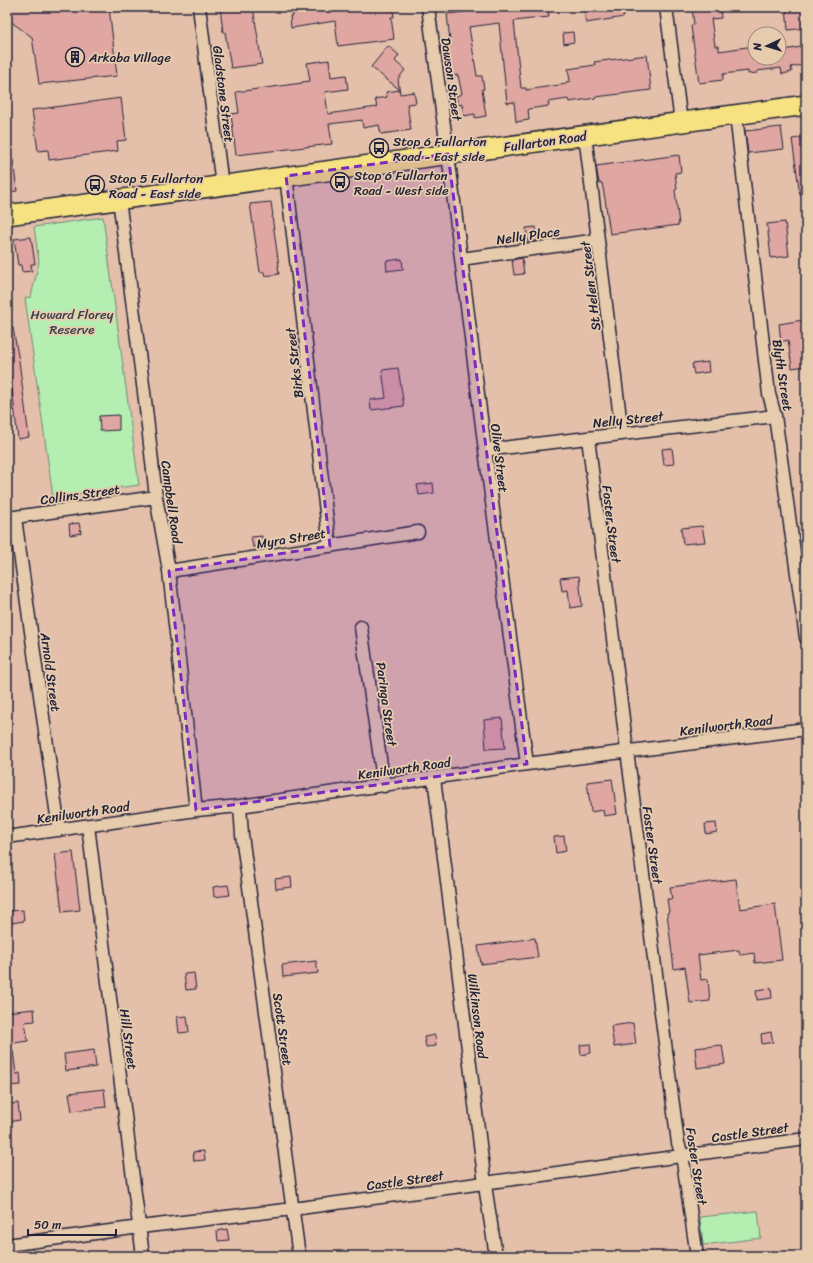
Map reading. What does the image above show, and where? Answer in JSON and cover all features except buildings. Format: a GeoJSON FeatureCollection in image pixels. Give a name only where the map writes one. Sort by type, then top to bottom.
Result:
{"type":"FeatureCollection","features":[{"type":"Feature","properties":{"kind":"main road","name":"Fullarton Road"},"geometry":{"type":"LineString","coordinates":[[7,215],[806,105]]}},
{"type":"Feature","properties":{"kind":"main road","name":"Fullarton Road"},"geometry":{"type":"LineString","coordinates":[[7,211],[46,209]]}},
{"type":"Feature","properties":{"kind":"street","name":"Gladstone Street"},"geometry":{"type":"LineString","coordinates":[[199,7],[222,185]]}},
{"type":"Feature","properties":{"kind":"street","name":"Dawson Street"},"geometry":{"type":"LineString","coordinates":[[428,7],[448,154]]}},
{"type":"Feature","properties":{"kind":"street"},"geometry":{"type":"LineString","coordinates":[[666,7],[681,122]]}},
{"type":"Feature","properties":{"kind":"street","name":"Blyth Street"},"geometry":{"type":"LineString","coordinates":[[736,115],[769,394],[775,416],[806,638]]}},
{"type":"Feature","properties":{"kind":"street","name":"St Helen Street"},"geometry":{"type":"LineString","coordinates":[[586,135],[622,434]]}},
{"type":"Feature","properties":{"kind":"street","name":"Olive Street"},"geometry":{"type":"LineString","coordinates":[[448,154],[485,450],[527,764]]}},
{"type":"Feature","properties":{"kind":"street","name":"Birks Street"},"geometry":{"type":"LineString","coordinates":[[286,176],[330,546]]}},
{"type":"Feature","properties":{"kind":"street","name":"Campbell Road"},"geometry":{"type":"LineString","coordinates":[[119,199],[156,497],[169,571],[196,810]]}},
{"type":"Feature","properties":{"kind":"street","name":"Nelly Place"},"geometry":{"type":"LineString","coordinates":[[461,259],[598,240]]}},
{"type":"Feature","properties":{"kind":"street","name":"Nelly Street"},"geometry":{"type":"LineString","coordinates":[[485,450],[775,416]]}},
{"type":"Feature","properties":{"kind":"street","name":"Foster Street"},"geometry":{"type":"LineString","coordinates":[[588,438],[678,1143],[682,1155],[697,1256]]}},
{"type":"Feature","properties":{"kind":"street","name":"Collins Street"},"geometry":{"type":"LineString","coordinates":[[11,518],[156,497]]}},
{"type":"Feature","properties":{"kind":"street","name":"Arnold Street"},"geometry":{"type":"LineString","coordinates":[[11,518],[59,830]]}},
{"type":"Feature","properties":{"kind":"street","name":"Myra Street"},"geometry":{"type":"LineString","coordinates":[[169,571],[418,532]]}},
{"type":"Feature","properties":{"kind":"street","name":"Paringa Street"},"geometry":{"type":"LineString","coordinates":[[362,627],[384,786]]}},
{"type":"Feature","properties":{"kind":"street","name":"Kenilworth Road"},"geometry":{"type":"LineString","coordinates":[[7,837],[196,810],[240,806],[384,786],[527,764],[806,729]]}},
{"type":"Feature","properties":{"kind":"street","name":"Wilkinson Road"},"geometry":{"type":"LineString","coordinates":[[434,778],[485,1183],[496,1256]]}},
{"type":"Feature","properties":{"kind":"street","name":"Scott Street"},"geometry":{"type":"LineString","coordinates":[[240,806],[242,835],[299,1256]]}},
{"type":"Feature","properties":{"kind":"street","name":"Hill Street"},"geometry":{"type":"LineString","coordinates":[[88,826],[143,1256]]}},
{"type":"Feature","properties":{"kind":"street","name":"Castle Street"},"geometry":{"type":"LineString","coordinates":[[7,1246],[140,1227],[293,1209],[806,1139]]}},
{"type":"Feature","properties":{"kind":"highlighted area"},"geometry":{"type":"Polygon","coordinates":[[[448,154],[527,764],[196,810],[169,571],[330,546],[286,176],[448,154]]]}},
{"type":"Feature","properties":{"kind":"green space","name":"Howard Florey Reserve"},"geometry":{"type":"Polygon","coordinates":[[[103,217],[139,485],[53,497],[25,298],[31,297],[39,262],[34,227],[103,217]]]}},
{"type":"Feature","properties":{"kind":"green space"},"geometry":{"type":"Polygon","coordinates":[[[758,1211],[761,1238],[703,1245],[700,1217],[758,1211]]]}},
{"type":"Feature","properties":{"kind":"place","name":"Arkaba Village"},"geometry":{"type":"Point","coordinates":[75,57]}},
{"type":"Feature","properties":{"kind":"place","name":"Stop 6 Fullarton Road - East side"},"geometry":{"type":"Point","coordinates":[379,148]}},
{"type":"Feature","properties":{"kind":"place","name":"Stop 6 Fullarton Road - West side"},"geometry":{"type":"Point","coordinates":[340,182]}},
{"type":"Feature","properties":{"kind":"place","name":"Stop 5 Fullarton Road - East side"},"geometry":{"type":"Point","coordinates":[95,185]}}]}
